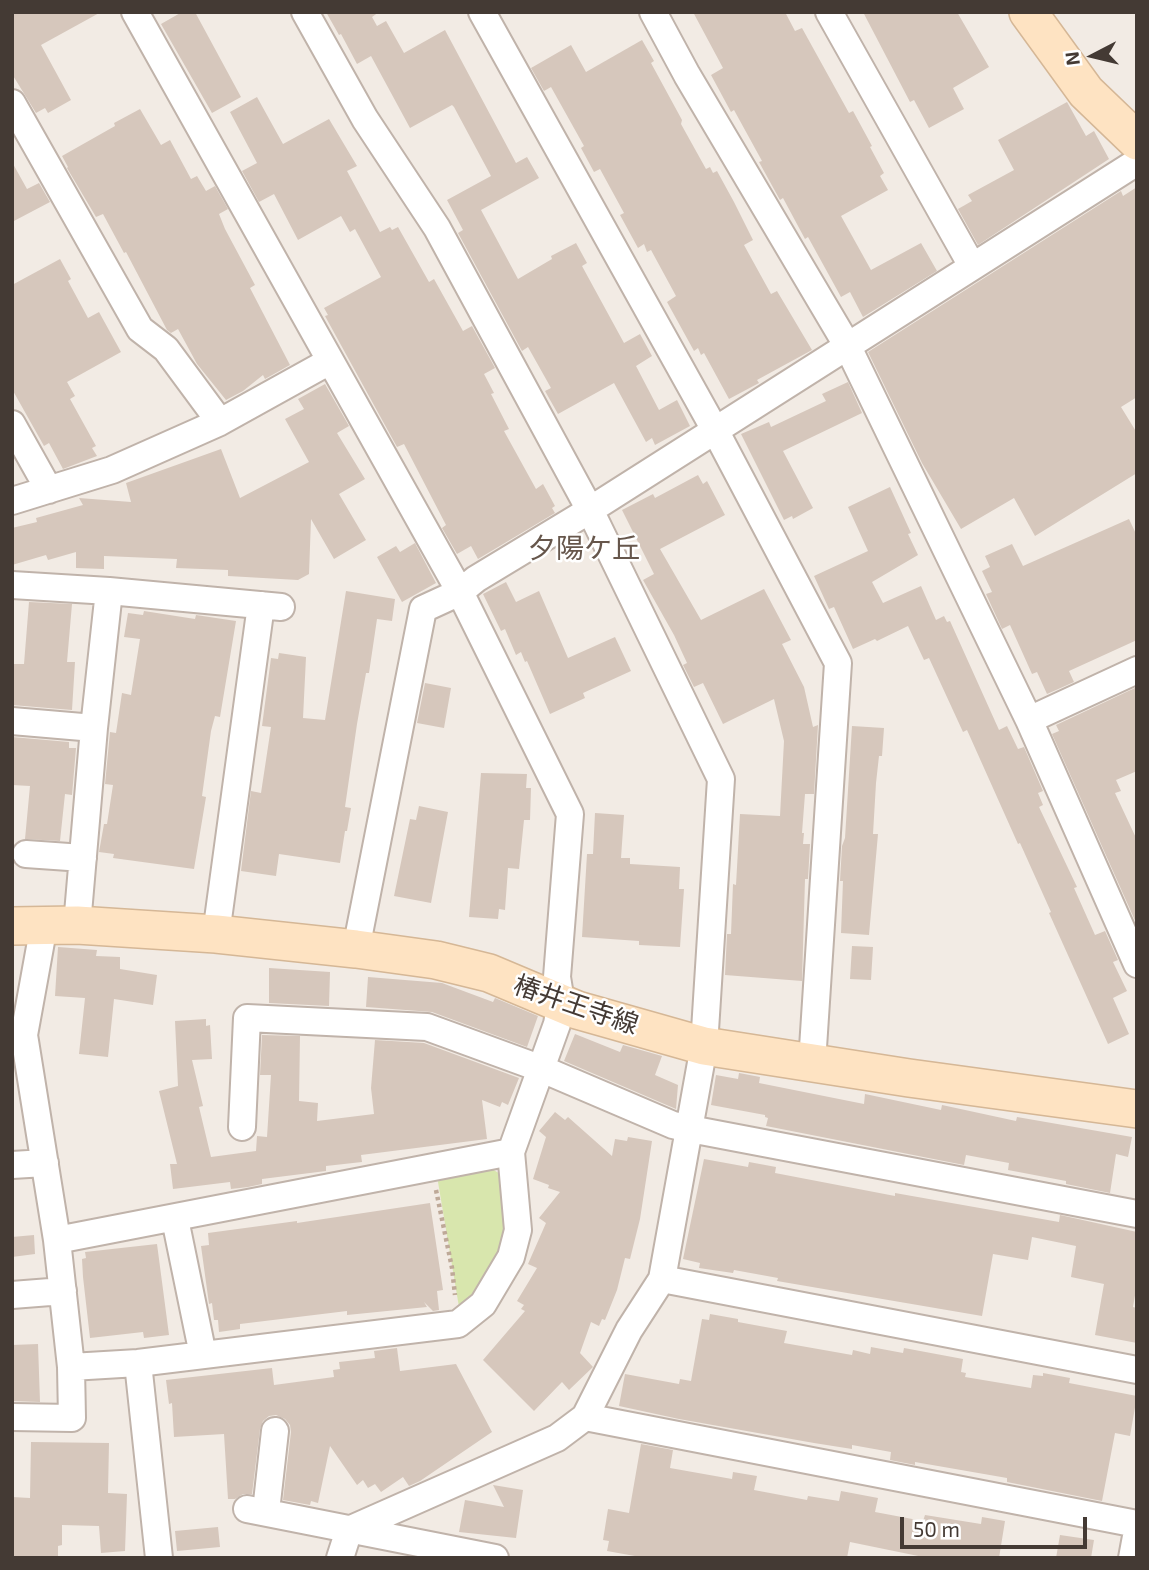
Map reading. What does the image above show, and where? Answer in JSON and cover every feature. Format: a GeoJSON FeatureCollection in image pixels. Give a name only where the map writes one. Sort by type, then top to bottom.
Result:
{"type":"FeatureCollection","features":[{"type":"Feature","properties":{"kind":"main road"},"geometry":{"type":"LineString","coordinates":[[1028,12],[1086,92],[1137,141]]}},
{"type":"Feature","properties":{"kind":"main road","name":"椿井王寺線"},"geometry":{"type":"LineString","coordinates":[[44,925],[216,934],[436,960],[476,970],[577,1010],[704,1046],[1137,1109]]}},
{"type":"Feature","properties":{"kind":"street"},"geometry":{"type":"LineString","coordinates":[[71,1367],[138,1363],[458,1324],[483,1304],[511,1257],[518,1230],[511,1152],[557,1024],[561,1002],[557,977],[570,814],[460,592],[135,12]]}},
{"type":"Feature","properties":{"kind":"street"},"geometry":{"type":"LineString","coordinates":[[305,12],[365,119],[437,228],[590,510],[721,779],[704,1046],[662,1279],[629,1330],[585,1417],[557,1438],[349,1530],[340,1558]]}},
{"type":"Feature","properties":{"kind":"street"},"geometry":{"type":"LineString","coordinates":[[482,12],[715,430],[838,663],[812,1063]]}},
{"type":"Feature","properties":{"kind":"street"},"geometry":{"type":"LineString","coordinates":[[653,12],[687,75],[847,345],[1029,720],[1137,964]]}},
{"type":"Feature","properties":{"kind":"street"},"geometry":{"type":"LineString","coordinates":[[829,12],[972,266]]}},
{"type":"Feature","properties":{"kind":"street"},"geometry":{"type":"LineString","coordinates":[[12,103],[140,330],[166,349],[220,422]]}},
{"type":"Feature","properties":{"kind":"street"},"geometry":{"type":"LineString","coordinates":[[356,949],[423,609],[460,592],[476,579],[590,510],[1137,162]]}},
{"type":"Feature","properties":{"kind":"street"},"geometry":{"type":"LineString","coordinates":[[12,501],[112,470],[220,422],[330,361]]}},
{"type":"Feature","properties":{"kind":"street"},"geometry":{"type":"LineString","coordinates":[[12,424],[49,490]]}},
{"type":"Feature","properties":{"kind":"street"},"geometry":{"type":"LineString","coordinates":[[12,585],[271,606],[216,934]]}},
{"type":"Feature","properties":{"kind":"street"},"geometry":{"type":"LineString","coordinates":[[12,1417],[72,1418],[71,1367],[57,1240],[45,1163],[18,1036],[44,925],[83,858],[108,591]]}},
{"type":"Feature","properties":{"kind":"street"},"geometry":{"type":"LineString","coordinates":[[1029,720],[1137,670]]}},
{"type":"Feature","properties":{"kind":"street"},"geometry":{"type":"LineString","coordinates":[[12,721],[94,727]]}},
{"type":"Feature","properties":{"kind":"street"},"geometry":{"type":"LineString","coordinates":[[26,854],[83,858]]}},
{"type":"Feature","properties":{"kind":"street"},"geometry":{"type":"LineString","coordinates":[[242,1128],[247,1018],[427,1027],[542,1069],[673,1125],[1137,1214]]}},
{"type":"Feature","properties":{"kind":"street"},"geometry":{"type":"LineString","coordinates":[[57,1240],[511,1152]]}},
{"type":"Feature","properties":{"kind":"street"},"geometry":{"type":"LineString","coordinates":[[12,1165],[45,1163]]}},
{"type":"Feature","properties":{"kind":"street"},"geometry":{"type":"LineString","coordinates":[[175,1219],[203,1355]]}},
{"type":"Feature","properties":{"kind":"street"},"geometry":{"type":"LineString","coordinates":[[662,1279],[1137,1370]]}},
{"type":"Feature","properties":{"kind":"street"},"geometry":{"type":"LineString","coordinates":[[12,1295],[63,1292]]}},
{"type":"Feature","properties":{"kind":"street"},"geometry":{"type":"LineString","coordinates":[[138,1363],[159,1558]]}},
{"type":"Feature","properties":{"kind":"street"},"geometry":{"type":"LineString","coordinates":[[585,1417],[1137,1524]]}},
{"type":"Feature","properties":{"kind":"street"},"geometry":{"type":"LineString","coordinates":[[275,1432],[256,1510],[495,1558]]}},
{"type":"Feature","properties":{"kind":"street"},"geometry":{"type":"LineString","coordinates":[[1132,1558],[1137,1531]]}},
{"type":"Feature","properties":{"kind":"path"},"geometry":{"type":"LineString","coordinates":[[437,1195],[452,1268]]}},
{"type":"Feature","properties":{"kind":"green space"},"geometry":{"type":"Polygon","coordinates":[[[492,1169],[502,1175],[508,1229],[503,1254],[481,1294],[459,1307],[438,1182],[440,1177],[492,1169]]]}},
{"type":"Feature","properties":{"kind":"building"},"geometry":{"type":"Polygon","coordinates":[[[12,12],[101,12],[41,45],[71,100],[48,113],[45,108],[36,113],[12,74],[12,12]]]}},
{"type":"Feature","properties":{"kind":"building"},"geometry":{"type":"Polygon","coordinates":[[[182,12],[195,12],[241,97],[212,113],[161,24],[182,12]]]}},
{"type":"Feature","properties":{"kind":"building"},"geometry":{"type":"Polygon","coordinates":[[[326,12],[379,12],[372,17],[377,26],[386,21],[404,53],[445,30],[516,163],[527,157],[539,178],[481,210],[518,279],[552,259],[551,256],[576,243],[587,263],[582,266],[624,343],[640,334],[652,356],[636,366],[659,410],[677,400],[690,426],[655,445],[652,438],[646,442],[614,383],[558,414],[545,391],[551,388],[528,347],[522,351],[458,233],[463,230],[447,200],[491,176],[454,107],[452,105],[410,128],[371,56],[357,64],[326,12]]]}},
{"type":"Feature","properties":{"kind":"building"},"geometry":{"type":"Polygon","coordinates":[[[693,12],[785,12],[795,31],[802,28],[849,113],[853,111],[884,173],[880,176],[888,190],[841,216],[871,270],[921,243],[937,271],[863,317],[850,292],[841,297],[808,237],[805,239],[783,198],[780,200],[734,110],[731,112],[711,75],[723,68],[693,12]]]}},
{"type":"Feature","properties":{"kind":"building"},"geometry":{"type":"Polygon","coordinates":[[[863,12],[957,12],[989,67],[953,88],[964,109],[929,128],[914,100],[910,102],[863,12]]]}},
{"type":"Feature","properties":{"kind":"building"},"geometry":{"type":"Polygon","coordinates":[[[642,40],[654,61],[651,63],[682,120],[681,124],[706,169],[710,167],[713,173],[717,171],[753,240],[744,245],[771,294],[777,291],[812,350],[757,380],[759,383],[729,399],[704,353],[701,355],[698,348],[694,351],[667,302],[676,296],[651,250],[647,252],[644,244],[638,248],[620,215],[624,213],[600,169],[594,172],[581,148],[584,146],[551,87],[544,91],[531,68],[571,45],[586,72],[642,40]]]}},
{"type":"Feature","properties":{"kind":"building"},"geometry":{"type":"Polygon","coordinates":[[[257,97],[283,144],[329,119],[357,166],[347,171],[380,232],[390,227],[392,230],[398,227],[429,282],[434,279],[463,331],[472,326],[495,368],[484,374],[509,429],[504,431],[536,489],[543,484],[555,506],[552,508],[555,513],[478,559],[471,546],[457,554],[442,528],[446,525],[404,444],[397,447],[325,316],[328,315],[324,308],[381,277],[355,229],[350,232],[341,216],[298,240],[274,194],[259,202],[242,171],[257,163],[230,112],[257,97]]]}},
{"type":"Feature","properties":{"kind":"building"},"geometry":{"type":"Polygon","coordinates":[[[1067,102],[1086,136],[1094,131],[1109,159],[978,245],[958,209],[972,201],[968,195],[1014,170],[998,140],[1067,102]]]}},
{"type":"Feature","properties":{"kind":"building"},"geometry":{"type":"Polygon","coordinates":[[[140,109],[161,145],[170,140],[191,179],[197,176],[206,191],[215,186],[228,209],[219,214],[225,229],[255,285],[250,288],[290,365],[265,379],[263,375],[226,400],[197,364],[178,329],[171,333],[167,330],[126,252],[124,253],[103,214],[96,217],[62,156],[140,109]]]}},
{"type":"Feature","properties":{"kind":"building"},"geometry":{"type":"Polygon","coordinates":[[[12,162],[27,189],[39,183],[50,202],[12,222],[12,162]]]}},
{"type":"Feature","properties":{"kind":"building"},"geometry":{"type":"Polygon","coordinates":[[[1137,187],[1137,397],[1121,407],[1137,433],[1137,473],[1035,536],[1014,498],[961,529],[922,463],[868,352],[1121,191],[1123,196],[1137,187]]]}},
{"type":"Feature","properties":{"kind":"building"},"geometry":{"type":"Polygon","coordinates":[[[60,259],[71,279],[68,281],[88,318],[99,312],[121,352],[67,382],[75,396],[70,399],[96,446],[92,448],[97,456],[63,469],[49,443],[44,446],[12,389],[12,285],[60,259]]]}},
{"type":"Feature","properties":{"kind":"building"},"geometry":{"type":"Polygon","coordinates":[[[848,382],[862,413],[783,451],[813,508],[793,519],[792,516],[784,520],[741,434],[769,422],[771,427],[826,401],[822,394],[848,382]]]}},
{"type":"Feature","properties":{"kind":"building"},"geometry":{"type":"Polygon","coordinates":[[[325,384],[349,426],[337,433],[365,479],[339,494],[366,540],[334,559],[311,519],[309,574],[298,580],[228,576],[228,570],[176,568],[177,559],[104,556],[104,569],[76,568],[76,552],[48,560],[46,555],[12,565],[12,528],[37,522],[36,518],[83,505],[79,498],[131,502],[126,483],[221,449],[240,498],[309,462],[285,419],[304,409],[298,399],[325,384]]]}},
{"type":"Feature","properties":{"kind":"building"},"geometry":{"type":"Polygon","coordinates":[[[698,475],[703,484],[707,481],[725,515],[660,549],[701,620],[764,589],[791,640],[782,644],[804,687],[813,727],[818,725],[814,794],[805,794],[802,833],[803,844],[810,844],[808,879],[805,879],[802,981],[725,975],[727,934],[731,934],[733,884],[736,885],[740,814],[780,816],[784,741],[774,699],[723,724],[703,683],[694,687],[683,665],[687,663],[674,635],[643,580],[654,574],[622,510],[653,494],[655,498],[698,475]]]}},
{"type":"Feature","properties":{"kind":"building"},"geometry":{"type":"Polygon","coordinates":[[[890,487],[918,555],[872,582],[883,603],[921,586],[936,620],[944,616],[947,622],[950,621],[999,730],[1007,726],[1018,749],[1024,747],[1043,791],[1038,793],[1043,805],[1039,807],[1077,887],[1074,888],[1095,935],[1105,931],[1118,960],[1113,962],[1127,991],[1113,998],[1129,1034],[1108,1044],[1020,843],[1018,844],[967,730],[963,732],[929,658],[924,660],[908,626],[853,649],[834,607],[829,609],[814,576],[868,551],[848,507],[890,487]]]}},
{"type":"Feature","properties":{"kind":"building"},"geometry":{"type":"Polygon","coordinates":[[[1129,519],[1137,536],[1137,640],[1069,671],[1074,682],[1047,694],[1037,672],[1032,674],[1010,625],[1002,629],[986,594],[992,592],[982,571],[990,567],[985,556],[1012,544],[1023,566],[1129,519]]]}},
{"type":"Feature","properties":{"kind":"building"},"geometry":{"type":"Polygon","coordinates":[[[415,543],[436,583],[402,602],[377,557],[396,546],[400,552],[415,543]]]}},
{"type":"Feature","properties":{"kind":"building"},"geometry":{"type":"Polygon","coordinates":[[[506,582],[516,602],[539,591],[568,658],[615,637],[631,671],[583,693],[585,698],[550,714],[527,661],[525,662],[521,652],[516,655],[505,629],[501,631],[483,594],[506,582]]]}},
{"type":"Feature","properties":{"kind":"building"},"geometry":{"type":"Polygon","coordinates":[[[346,591],[395,599],[392,621],[377,619],[369,673],[366,673],[357,724],[345,807],[351,808],[340,863],[279,854],[276,876],[241,871],[251,791],[261,793],[271,727],[262,726],[271,658],[278,659],[279,653],[306,657],[303,718],[325,720],[346,591]]]}},
{"type":"Feature","properties":{"kind":"building"},"geometry":{"type":"Polygon","coordinates":[[[29,602],[72,604],[67,662],[75,662],[72,710],[12,705],[12,664],[24,664],[29,602]]]}},
{"type":"Feature","properties":{"kind":"building"},"geometry":{"type":"Polygon","coordinates":[[[144,611],[195,619],[196,615],[236,621],[220,717],[215,716],[211,731],[202,796],[206,797],[194,869],[113,858],[114,854],[99,852],[104,824],[107,824],[113,785],[105,784],[110,732],[116,733],[122,693],[131,695],[140,639],[124,637],[128,613],[143,615],[144,611]]]}},
{"type":"Feature","properties":{"kind":"building"},"geometry":{"type":"Polygon","coordinates":[[[425,683],[451,688],[444,728],[417,723],[425,683]]]}},
{"type":"Feature","properties":{"kind":"building"},"geometry":{"type":"Polygon","coordinates":[[[1137,687],[1137,771],[1116,780],[1121,791],[1115,793],[1137,840],[1137,925],[1052,734],[1059,731],[1056,725],[1137,687]]]}},
{"type":"Feature","properties":{"kind":"building"},"geometry":{"type":"Polygon","coordinates":[[[852,726],[884,728],[876,783],[873,834],[878,834],[869,935],[841,933],[843,881],[840,881],[852,726]]]}},
{"type":"Feature","properties":{"kind":"building"},"geometry":{"type":"Polygon","coordinates":[[[12,737],[69,742],[69,748],[76,748],[72,795],[65,794],[60,841],[25,839],[30,786],[12,785],[12,737]]]}},
{"type":"Feature","properties":{"kind":"building"},"geometry":{"type":"Polygon","coordinates":[[[481,773],[527,774],[526,788],[531,788],[530,820],[524,820],[519,869],[508,868],[505,910],[499,909],[498,919],[469,917],[481,773]]]}},
{"type":"Feature","properties":{"kind":"building"},"geometry":{"type":"Polygon","coordinates":[[[419,806],[448,812],[431,903],[394,896],[410,819],[416,820],[419,806]]]}},
{"type":"Feature","properties":{"kind":"building"},"geometry":{"type":"Polygon","coordinates":[[[595,813],[624,815],[621,858],[630,858],[630,864],[680,867],[679,889],[684,889],[680,947],[639,945],[639,941],[582,937],[587,854],[593,854],[595,813]]]}},
{"type":"Feature","properties":{"kind":"building"},"geometry":{"type":"Polygon","coordinates":[[[852,946],[873,947],[871,980],[850,979],[852,946]]]}},
{"type":"Feature","properties":{"kind":"building"},"geometry":{"type":"Polygon","coordinates":[[[58,947],[97,950],[96,956],[120,957],[120,969],[157,975],[153,1005],[114,999],[108,1057],[79,1054],[85,998],[55,996],[58,947]]]}},
{"type":"Feature","properties":{"kind":"building"},"geometry":{"type":"Polygon","coordinates":[[[269,968],[330,972],[329,1006],[269,1003],[269,968]]]}},
{"type":"Feature","properties":{"kind":"building"},"geometry":{"type":"Polygon","coordinates":[[[368,977],[442,983],[493,1002],[495,998],[538,1016],[527,1047],[432,1012],[366,1007],[368,977]]]}},
{"type":"Feature","properties":{"kind":"building"},"geometry":{"type":"Polygon","coordinates":[[[206,1019],[206,1026],[210,1025],[212,1059],[192,1060],[203,1106],[199,1107],[211,1157],[256,1151],[257,1136],[267,1137],[271,1075],[260,1075],[262,1035],[300,1036],[299,1101],[318,1103],[317,1121],[374,1114],[371,1088],[375,1040],[424,1043],[519,1078],[508,1105],[502,1102],[500,1107],[482,1100],[487,1139],[361,1155],[362,1162],[326,1166],[326,1171],[262,1179],[262,1184],[248,1187],[231,1189],[230,1182],[173,1189],[170,1164],[177,1164],[159,1091],[178,1086],[175,1021],[206,1019]]]}},
{"type":"Feature","properties":{"kind":"building"},"geometry":{"type":"Polygon","coordinates":[[[575,1034],[620,1052],[623,1045],[662,1056],[655,1075],[678,1085],[676,1109],[564,1061],[575,1034]]]}},
{"type":"Feature","properties":{"kind":"building"},"geometry":{"type":"Polygon","coordinates":[[[739,1073],[760,1077],[759,1083],[864,1104],[865,1094],[941,1110],[942,1105],[1016,1121],[1017,1117],[1132,1137],[1128,1157],[1116,1154],[1110,1193],[1008,1170],[1009,1163],[966,1155],[964,1165],[766,1126],[768,1118],[765,1115],[711,1105],[716,1075],[738,1079],[739,1073]]]}},
{"type":"Feature","properties":{"kind":"building"},"geometry":{"type":"Polygon","coordinates":[[[555,1112],[565,1120],[568,1117],[612,1156],[615,1139],[627,1141],[628,1137],[652,1141],[640,1219],[630,1259],[625,1258],[617,1290],[605,1320],[602,1319],[599,1326],[591,1322],[580,1353],[593,1367],[569,1390],[562,1382],[534,1411],[483,1360],[525,1311],[521,1309],[524,1305],[517,1301],[537,1268],[528,1264],[546,1223],[539,1218],[560,1192],[533,1179],[546,1137],[539,1131],[555,1112]]]}},
{"type":"Feature","properties":{"kind":"building"},"geometry":{"type":"Polygon","coordinates":[[[704,1159],[748,1167],[749,1162],[776,1167],[775,1173],[895,1196],[895,1193],[1059,1222],[1060,1215],[1137,1232],[1137,1284],[1133,1307],[1137,1308],[1137,1343],[1095,1335],[1104,1284],[1071,1277],[1076,1246],[1032,1237],[1028,1260],[993,1254],[982,1316],[777,1281],[778,1278],[734,1270],[733,1273],[699,1268],[700,1263],[683,1259],[704,1159]]]}},
{"type":"Feature","properties":{"kind":"building"},"geometry":{"type":"Polygon","coordinates":[[[430,1203],[443,1290],[437,1291],[439,1310],[433,1311],[424,1302],[427,1307],[347,1315],[347,1311],[240,1324],[240,1329],[219,1332],[212,1303],[209,1304],[201,1246],[209,1245],[208,1233],[430,1203]]]}},
{"type":"Feature","properties":{"kind":"building"},"geometry":{"type":"Polygon","coordinates":[[[34,1235],[35,1254],[12,1257],[12,1237],[34,1235]]]}},
{"type":"Feature","properties":{"kind":"building"},"geometry":{"type":"Polygon","coordinates":[[[157,1244],[169,1335],[144,1338],[143,1332],[90,1338],[83,1277],[82,1259],[86,1258],[85,1252],[157,1244]]]}},
{"type":"Feature","properties":{"kind":"building"},"geometry":{"type":"Polygon","coordinates":[[[710,1314],[787,1331],[784,1343],[852,1355],[853,1350],[870,1354],[871,1347],[903,1353],[904,1348],[963,1359],[961,1372],[966,1373],[965,1377],[1031,1388],[1033,1375],[1043,1376],[1043,1373],[1070,1378],[1069,1383],[1137,1396],[1130,1436],[1115,1433],[1102,1501],[1007,1482],[1007,1478],[890,1460],[891,1452],[852,1445],[852,1449],[814,1443],[619,1406],[625,1374],[679,1384],[680,1379],[691,1381],[702,1319],[709,1320],[710,1314]]]}},
{"type":"Feature","properties":{"kind":"building"},"geometry":{"type":"Polygon","coordinates":[[[38,1344],[40,1402],[12,1401],[12,1345],[38,1344]]]}},
{"type":"Feature","properties":{"kind":"building"},"geometry":{"type":"Polygon","coordinates":[[[397,1348],[400,1371],[456,1364],[492,1432],[409,1486],[403,1477],[381,1492],[375,1484],[368,1488],[363,1480],[357,1485],[330,1446],[318,1503],[311,1501],[310,1505],[283,1500],[291,1432],[285,1419],[276,1415],[263,1421],[260,1429],[252,1494],[228,1499],[224,1434],[174,1437],[172,1403],[169,1404],[166,1380],[272,1368],[274,1385],[334,1377],[333,1370],[340,1369],[339,1362],[375,1358],[374,1351],[397,1348]]]}},
{"type":"Feature","properties":{"kind":"building"},"geometry":{"type":"Polygon","coordinates":[[[31,1442],[109,1443],[108,1493],[127,1494],[125,1551],[101,1553],[99,1526],[62,1525],[62,1545],[58,1546],[58,1558],[12,1558],[12,1497],[30,1498],[31,1442]]]}},
{"type":"Feature","properties":{"kind":"building"},"geometry":{"type":"Polygon","coordinates":[[[641,1444],[673,1450],[670,1468],[732,1479],[733,1472],[757,1476],[754,1490],[807,1500],[808,1496],[839,1501],[841,1491],[878,1498],[875,1512],[923,1521],[925,1515],[981,1524],[982,1517],[1005,1521],[999,1558],[928,1558],[850,1542],[847,1558],[646,1558],[607,1551],[609,1541],[603,1540],[608,1509],[629,1513],[641,1444]]]}},
{"type":"Feature","properties":{"kind":"building"},"geometry":{"type":"Polygon","coordinates":[[[493,1485],[523,1490],[516,1538],[459,1532],[465,1500],[504,1507],[493,1485]]]}},
{"type":"Feature","properties":{"kind":"building"},"geometry":{"type":"Polygon","coordinates":[[[218,1527],[220,1547],[177,1551],[175,1531],[218,1527]]]}},
{"type":"Feature","properties":{"kind":"building"},"geometry":{"type":"Polygon","coordinates":[[[1060,1535],[1094,1540],[1091,1558],[1056,1558],[1060,1535]]]}},
{"type":"Feature","properties":{"kind":"district","name":"夕陽ケ丘"},"geometry":{"type":"Point","coordinates":[584,549]}}]}
